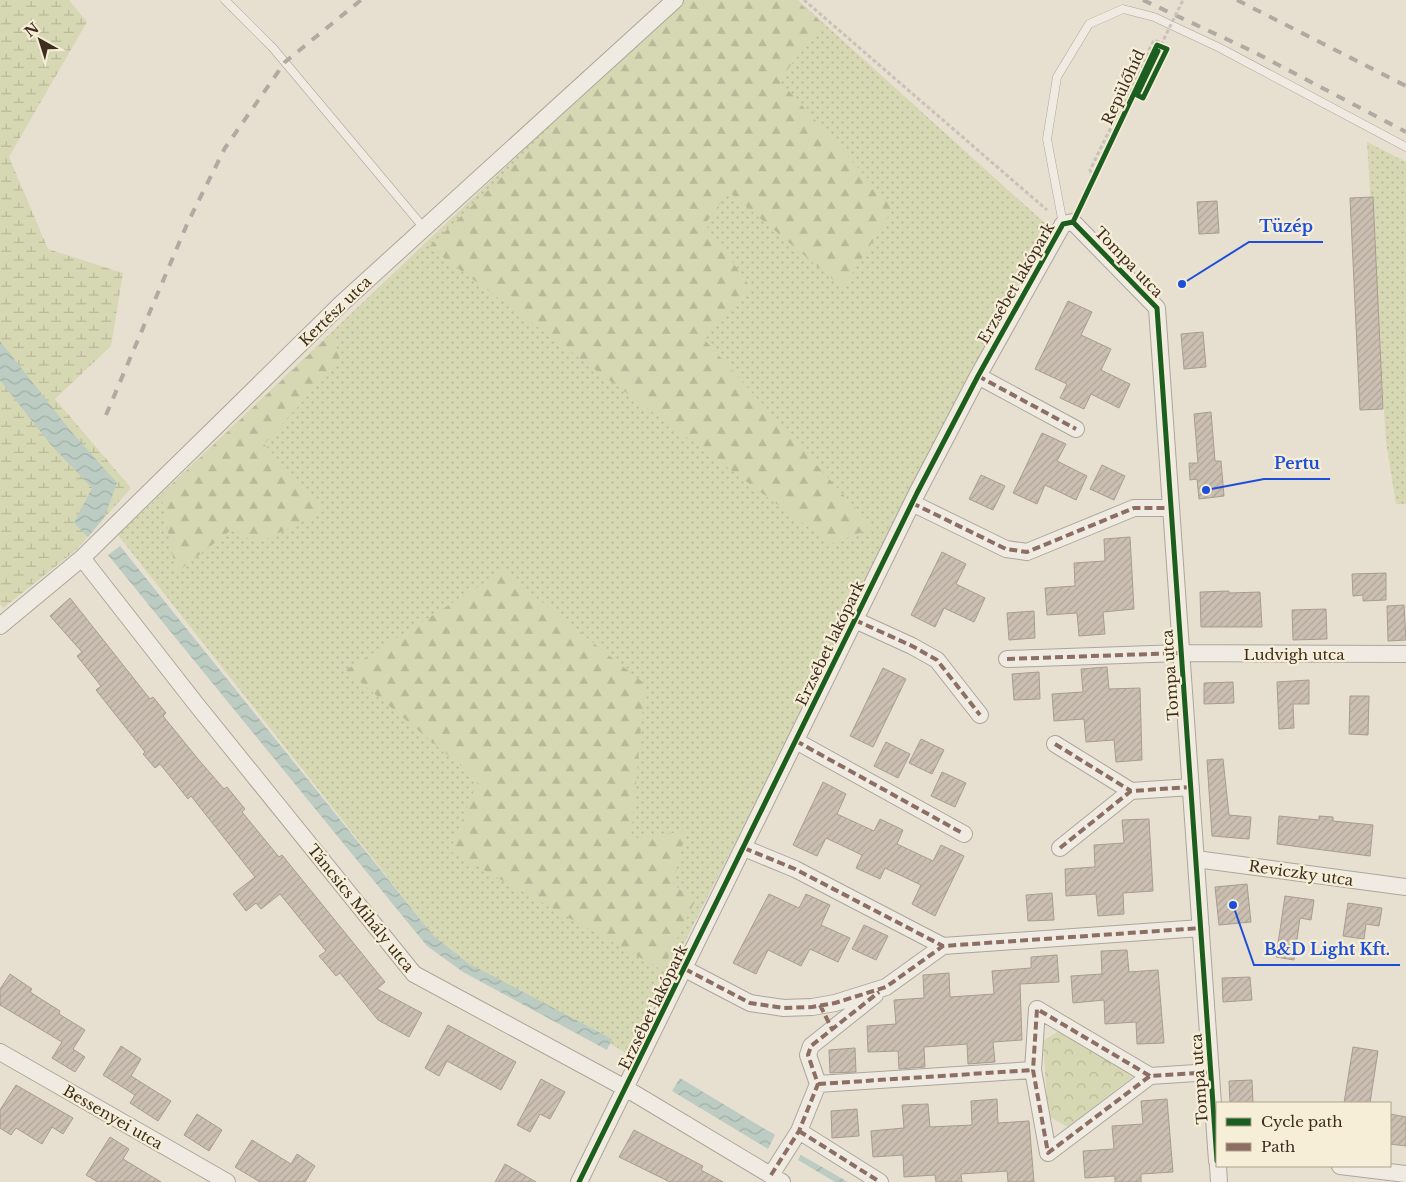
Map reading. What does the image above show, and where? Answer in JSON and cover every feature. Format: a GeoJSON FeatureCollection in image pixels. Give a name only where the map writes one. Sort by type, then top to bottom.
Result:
{"type":"FeatureCollection","features":[{"type":"Feature","properties":{"kind":"street","name":"Kertész utca"},"geometry":{"type":"LineString","coordinates":[[1,621],[82,558],[342,303],[675,0]]}},
{"type":"Feature","properties":{"kind":"street","name":"Erzsébet lakópark"},"geometry":{"type":"LineString","coordinates":[[579,1182],[627,1089],[912,503],[978,376],[1068,223]]}},
{"type":"Feature","properties":{"kind":"street","name":"Tompa utca"},"geometry":{"type":"LineString","coordinates":[[1068,223],[1157,308],[1216,1143]]}},
{"type":"Feature","properties":{"kind":"street"},"geometry":{"type":"LineString","coordinates":[[978,376],[1076,429]]}},
{"type":"Feature","properties":{"kind":"street"},"geometry":{"type":"LineString","coordinates":[[912,503],[1006,549],[1028,552],[1134,508],[1171,508]]}},
{"type":"Feature","properties":{"kind":"street","name":"Táncsics Mihály utca"},"geometry":{"type":"LineString","coordinates":[[82,558],[196,704],[414,974],[627,1089],[776,1179]]}},
{"type":"Feature","properties":{"kind":"street","name":"Erzsébet lakópark"},"geometry":{"type":"LineString","coordinates":[[855,620],[912,646],[937,660],[980,715]]}},
{"type":"Feature","properties":{"kind":"street","name":"Ludvigh utca"},"geometry":{"type":"LineString","coordinates":[[1007,659],[1181,653],[1406,654]]}},
{"type":"Feature","properties":{"kind":"street"},"geometry":{"type":"LineString","coordinates":[[796,741],[964,834]]}},
{"type":"Feature","properties":{"kind":"street"},"geometry":{"type":"LineString","coordinates":[[1055,744],[1131,791]]}},
{"type":"Feature","properties":{"kind":"street"},"geometry":{"type":"LineString","coordinates":[[1060,848],[1131,791],[1191,787]]}},
{"type":"Feature","properties":{"kind":"street"},"geometry":{"type":"LineString","coordinates":[[744,848],[795,869],[942,946],[1201,928]]}},
{"type":"Feature","properties":{"kind":"street","name":"Reviczky utca"},"geometry":{"type":"LineString","coordinates":[[1196,859],[1406,887]]}},
{"type":"Feature","properties":{"kind":"street","name":"Erzsébet lakópark"},"geometry":{"type":"LineString","coordinates":[[685,969],[750,1003],[784,1008],[820,1006],[886,987],[942,946]]}},
{"type":"Feature","properties":{"kind":"street"},"geometry":{"type":"LineString","coordinates":[[776,1179],[799,1131],[818,1084],[808,1055],[811,1046],[886,987]]}},
{"type":"Feature","properties":{"kind":"street"},"geometry":{"type":"LineString","coordinates":[[820,1006],[832,1029]]}},
{"type":"Feature","properties":{"kind":"street"},"geometry":{"type":"LineString","coordinates":[[1150,1076],[1037,1009],[1033,1070],[1048,1153],[1150,1076],[1211,1072]]}},
{"type":"Feature","properties":{"kind":"street","name":"Bessenyei utca"},"geometry":{"type":"LineString","coordinates":[[0,1052],[227,1182]]}},
{"type":"Feature","properties":{"kind":"street"},"geometry":{"type":"LineString","coordinates":[[818,1084],[1033,1070]]}},
{"type":"Feature","properties":{"kind":"street"},"geometry":{"type":"LineString","coordinates":[[799,1131],[880,1182]]}},
{"type":"Feature","properties":{"kind":"street","name":"Tompa utca"},"geometry":{"type":"LineString","coordinates":[[1218,1167],[1219,1182]]}},
{"type":"Feature","properties":{"kind":"street"},"geometry":{"type":"LineString","coordinates":[[1348,1167],[1406,1174]]}},
{"type":"Feature","properties":{"kind":"lane"},"geometry":{"type":"LineString","coordinates":[[225,0],[273,48],[424,228]]}},
{"type":"Feature","properties":{"kind":"lane"},"geometry":{"type":"LineString","coordinates":[[1068,223],[1047,140],[1057,77],[1089,24],[1123,9],[1154,18],[1220,48],[1406,147]]}},
{"type":"Feature","properties":{"kind":"path"},"geometry":{"type":"LineString","coordinates":[[804,0],[1068,223]]}},
{"type":"Feature","properties":{"kind":"path"},"geometry":{"type":"LineString","coordinates":[[1093,179],[1090,170],[1154,40],[1162,43]]}},
{"type":"Feature","properties":{"kind":"green space"},"geometry":{"type":"Polygon","coordinates":[[[0,0],[69,0],[87,22],[9,157],[48,249],[123,273],[111,346],[55,399],[131,488],[75,551],[3,608],[0,604],[0,0]]]}},
{"type":"Feature","properties":{"kind":"green space"},"geometry":{"type":"Polygon","coordinates":[[[681,0],[798,0],[1048,226],[628,1054],[468,963],[433,935],[118,535],[681,0]]]}},
{"type":"Feature","properties":{"kind":"green space"},"geometry":{"type":"Polygon","coordinates":[[[686,0],[796,0],[823,24],[779,80],[894,208],[843,288],[729,192],[705,224],[751,288],[704,339],[873,528],[831,544],[429,247],[686,0]]]}},
{"type":"Feature","properties":{"kind":"green space"},"geometry":{"type":"Polygon","coordinates":[[[1367,142],[1406,162],[1406,504],[1396,504],[1386,442],[1367,142]]]}},
{"type":"Feature","properties":{"kind":"green space"},"geometry":{"type":"Polygon","coordinates":[[[333,332],[340,360],[264,444],[324,511],[258,543],[231,530],[176,573],[161,495],[333,332]]]}},
{"type":"Feature","properties":{"kind":"green space"},"geometry":{"type":"Polygon","coordinates":[[[503,571],[645,684],[631,839],[686,831],[673,884],[695,901],[662,970],[450,851],[478,780],[346,670],[503,571]]]}},
{"type":"Feature","properties":{"kind":"green space"},"geometry":{"type":"Polygon","coordinates":[[[1062,1029],[1135,1075],[1068,1127],[1048,1116],[1043,1041],[1062,1029]]]}},
{"type":"Feature","properties":{"kind":"water"},"geometry":{"type":"Polygon","coordinates":[[[0,341],[70,430],[117,483],[104,518],[88,537],[74,523],[92,488],[51,445],[0,380],[0,341]]]}},
{"type":"Feature","properties":{"kind":"water"},"geometry":{"type":"Polygon","coordinates":[[[120,546],[433,935],[468,963],[612,1039],[607,1050],[463,972],[427,946],[108,555],[120,546]]]}},
{"type":"Feature","properties":{"kind":"water"},"geometry":{"type":"Polygon","coordinates":[[[680,1078],[775,1135],[768,1149],[672,1091],[680,1078]]]}},
{"type":"Feature","properties":{"kind":"water"},"geometry":{"type":"Polygon","coordinates":[[[801,1155],[848,1182],[835,1182],[798,1160],[801,1155]]]}},
{"type":"Feature","properties":{"kind":"building"},"geometry":{"type":"Polygon","coordinates":[[[1373,197],[1383,409],[1360,410],[1350,198],[1373,197]]]}},
{"type":"Feature","properties":{"kind":"building"},"geometry":{"type":"Polygon","coordinates":[[[1217,201],[1219,233],[1199,234],[1197,202],[1217,201]]]}},
{"type":"Feature","properties":{"kind":"building"},"geometry":{"type":"Polygon","coordinates":[[[1068,301],[1092,312],[1081,335],[1111,349],[1101,370],[1130,384],[1119,408],[1091,394],[1084,409],[1060,398],[1067,384],[1035,369],[1068,301]]]}},
{"type":"Feature","properties":{"kind":"building"},"geometry":{"type":"Polygon","coordinates":[[[1203,332],[1206,367],[1184,369],[1181,334],[1203,332]]]}},
{"type":"Feature","properties":{"kind":"building"},"geometry":{"type":"Polygon","coordinates":[[[1211,412],[1215,461],[1221,461],[1224,496],[1199,499],[1197,479],[1190,480],[1189,463],[1198,463],[1194,414],[1211,412]]]}},
{"type":"Feature","properties":{"kind":"building"},"geometry":{"type":"Polygon","coordinates":[[[1042,433],[1066,444],[1057,461],[1087,476],[1076,500],[1045,485],[1037,504],[1013,493],[1042,433]]]}},
{"type":"Feature","properties":{"kind":"building"},"geometry":{"type":"Polygon","coordinates":[[[1102,465],[1125,476],[1114,500],[1090,489],[1102,465]]]}},
{"type":"Feature","properties":{"kind":"building"},"geometry":{"type":"Polygon","coordinates":[[[981,475],[1005,486],[993,510],[969,499],[981,475]]]}},
{"type":"Feature","properties":{"kind":"building"},"geometry":{"type":"Polygon","coordinates":[[[1130,537],[1134,609],[1103,612],[1105,634],[1079,636],[1077,613],[1047,615],[1045,588],[1075,586],[1074,563],[1105,561],[1104,539],[1130,537]]]}},
{"type":"Feature","properties":{"kind":"building"},"geometry":{"type":"Polygon","coordinates":[[[942,552],[966,564],[956,584],[985,598],[974,622],[944,608],[935,627],[911,615],[942,552]]]}},
{"type":"Feature","properties":{"kind":"building"},"geometry":{"type":"Polygon","coordinates":[[[1386,573],[1386,600],[1363,601],[1363,595],[1353,596],[1352,574],[1386,573]]]}},
{"type":"Feature","properties":{"kind":"building"},"geometry":{"type":"Polygon","coordinates":[[[1229,591],[1229,593],[1260,592],[1262,627],[1201,627],[1200,592],[1229,591]]]}},
{"type":"Feature","properties":{"kind":"building"},"geometry":{"type":"Polygon","coordinates":[[[70,598],[150,699],[153,697],[166,713],[163,716],[198,759],[224,789],[227,787],[245,809],[242,812],[279,857],[282,855],[385,982],[377,989],[422,1013],[409,1037],[378,1020],[340,973],[336,976],[319,956],[326,951],[280,894],[261,909],[256,903],[246,911],[233,894],[255,877],[191,796],[188,799],[160,764],[155,768],[143,754],[145,752],[96,690],[101,686],[77,656],[82,652],[50,616],[70,598]]]}},
{"type":"Feature","properties":{"kind":"building"},"geometry":{"type":"Polygon","coordinates":[[[1404,605],[1406,640],[1388,641],[1387,606],[1404,605]]]}},
{"type":"Feature","properties":{"kind":"building"},"geometry":{"type":"Polygon","coordinates":[[[1326,609],[1327,639],[1293,640],[1292,610],[1326,609]]]}},
{"type":"Feature","properties":{"kind":"building"},"geometry":{"type":"Polygon","coordinates":[[[1034,611],[1035,638],[1009,640],[1007,613],[1034,611]]]}},
{"type":"Feature","properties":{"kind":"building"},"geometry":{"type":"Polygon","coordinates":[[[1107,667],[1109,689],[1140,688],[1142,760],[1116,762],[1114,740],[1086,742],[1084,719],[1054,721],[1052,694],[1083,692],[1081,669],[1107,667]]]}},
{"type":"Feature","properties":{"kind":"building"},"geometry":{"type":"Polygon","coordinates":[[[883,668],[906,679],[873,747],[850,736],[883,668]]]}},
{"type":"Feature","properties":{"kind":"building"},"geometry":{"type":"Polygon","coordinates":[[[1039,672],[1040,699],[1014,700],[1012,674],[1039,672]]]}},
{"type":"Feature","properties":{"kind":"building"},"geometry":{"type":"Polygon","coordinates":[[[1309,680],[1309,704],[1293,704],[1294,728],[1279,729],[1277,682],[1309,680]]]}},
{"type":"Feature","properties":{"kind":"building"},"geometry":{"type":"Polygon","coordinates":[[[1233,682],[1234,703],[1204,704],[1204,683],[1233,682]]]}},
{"type":"Feature","properties":{"kind":"building"},"geometry":{"type":"Polygon","coordinates":[[[1350,696],[1369,696],[1368,735],[1349,734],[1350,696]]]}},
{"type":"Feature","properties":{"kind":"building"},"geometry":{"type":"Polygon","coordinates":[[[921,739],[944,750],[932,774],[909,763],[921,739]]]}},
{"type":"Feature","properties":{"kind":"building"},"geometry":{"type":"Polygon","coordinates":[[[886,742],[910,754],[898,778],[874,766],[886,742]]]}},
{"type":"Feature","properties":{"kind":"building"},"geometry":{"type":"Polygon","coordinates":[[[1223,759],[1229,815],[1251,817],[1249,839],[1212,836],[1207,760],[1223,759]]]}},
{"type":"Feature","properties":{"kind":"building"},"geometry":{"type":"Polygon","coordinates":[[[942,772],[966,783],[955,807],[931,796],[942,772]]]}},
{"type":"Feature","properties":{"kind":"building"},"geometry":{"type":"Polygon","coordinates":[[[823,782],[846,794],[837,814],[874,831],[880,819],[903,830],[897,844],[933,861],[941,845],[964,856],[935,916],[912,904],[921,885],[885,868],[880,879],[856,868],[862,855],[826,838],[817,856],[793,845],[823,782]]]}},
{"type":"Feature","properties":{"kind":"building"},"geometry":{"type":"Polygon","coordinates":[[[1279,816],[1319,820],[1319,816],[1333,817],[1333,821],[1373,825],[1370,856],[1277,844],[1279,816]]]}},
{"type":"Feature","properties":{"kind":"building"},"geometry":{"type":"Polygon","coordinates":[[[1149,819],[1153,891],[1123,893],[1124,914],[1098,916],[1096,894],[1066,896],[1065,869],[1095,867],[1094,845],[1124,843],[1122,820],[1149,819]]]}},
{"type":"Feature","properties":{"kind":"building"},"geometry":{"type":"Polygon","coordinates":[[[1247,884],[1251,922],[1219,925],[1215,887],[1247,884]]]}},
{"type":"Feature","properties":{"kind":"building"},"geometry":{"type":"Polygon","coordinates":[[[1052,893],[1054,920],[1028,921],[1026,895],[1052,893]]]}},
{"type":"Feature","properties":{"kind":"building"},"geometry":{"type":"Polygon","coordinates":[[[769,894],[799,908],[806,894],[830,905],[821,925],[850,938],[838,962],[810,949],[801,966],[768,950],[756,974],[733,963],[769,894]]]}},
{"type":"Feature","properties":{"kind":"building"},"geometry":{"type":"Polygon","coordinates":[[[1285,896],[1314,900],[1311,920],[1300,918],[1294,960],[1276,957],[1285,896]]]}},
{"type":"Feature","properties":{"kind":"building"},"geometry":{"type":"Polygon","coordinates":[[[1348,903],[1382,908],[1379,926],[1366,924],[1364,939],[1343,936],[1348,903]]]}},
{"type":"Feature","properties":{"kind":"building"},"geometry":{"type":"Polygon","coordinates":[[[864,925],[888,936],[876,960],[852,949],[864,925]]]}},
{"type":"Feature","properties":{"kind":"building"},"geometry":{"type":"Polygon","coordinates":[[[1127,950],[1129,972],[1158,970],[1164,1043],[1137,1044],[1136,1022],[1105,1024],[1104,1000],[1073,1003],[1071,976],[1102,974],[1101,951],[1127,950]]]}},
{"type":"Feature","properties":{"kind":"building"},"geometry":{"type":"Polygon","coordinates":[[[1057,955],[1059,982],[1020,984],[1022,1040],[993,1042],[995,1062],[968,1064],[967,1044],[924,1047],[925,1067],[899,1069],[898,1051],[868,1052],[867,1026],[896,1024],[894,1000],[924,998],[923,975],[949,973],[950,997],[994,994],[992,971],[1031,968],[1031,957],[1057,955]]]}},
{"type":"Feature","properties":{"kind":"building"},"geometry":{"type":"Polygon","coordinates":[[[10,974],[32,989],[30,992],[60,1011],[59,1014],[85,1030],[73,1049],[85,1057],[75,1072],[52,1058],[62,1042],[0,1005],[0,989],[10,974]]]}},
{"type":"Feature","properties":{"kind":"building"},"geometry":{"type":"Polygon","coordinates":[[[1250,977],[1252,1000],[1223,1002],[1222,978],[1250,977]]]}},
{"type":"Feature","properties":{"kind":"building"},"geometry":{"type":"Polygon","coordinates":[[[448,1025],[516,1062],[501,1090],[447,1061],[439,1076],[425,1068],[448,1025]]]}},
{"type":"Feature","properties":{"kind":"building"},"geometry":{"type":"Polygon","coordinates":[[[121,1046],[141,1059],[131,1076],[171,1101],[158,1121],[130,1103],[135,1095],[103,1075],[121,1046]]]}},
{"type":"Feature","properties":{"kind":"building"},"geometry":{"type":"Polygon","coordinates":[[[1353,1047],[1378,1051],[1370,1102],[1344,1102],[1353,1047]]]}},
{"type":"Feature","properties":{"kind":"building"},"geometry":{"type":"Polygon","coordinates":[[[855,1048],[856,1072],[830,1073],[829,1050],[855,1048]]]}},
{"type":"Feature","properties":{"kind":"building"},"geometry":{"type":"Polygon","coordinates":[[[541,1079],[565,1092],[550,1119],[540,1114],[530,1132],[517,1125],[541,1079]]]}},
{"type":"Feature","properties":{"kind":"building"},"geometry":{"type":"Polygon","coordinates":[[[1252,1080],[1253,1102],[1230,1102],[1229,1081],[1252,1080]]]}},
{"type":"Feature","properties":{"kind":"building"},"geometry":{"type":"Polygon","coordinates":[[[16,1085],[73,1118],[63,1134],[52,1127],[42,1144],[16,1128],[11,1135],[0,1128],[0,1110],[16,1085]]]}},
{"type":"Feature","properties":{"kind":"building"},"geometry":{"type":"Polygon","coordinates":[[[997,1099],[998,1123],[1029,1121],[1034,1182],[1008,1182],[1007,1171],[961,1174],[962,1182],[936,1182],[935,1175],[904,1177],[903,1155],[873,1157],[871,1131],[904,1128],[902,1105],[928,1104],[930,1127],[972,1125],[971,1101],[997,1099]]]}},
{"type":"Feature","properties":{"kind":"building"},"geometry":{"type":"Polygon","coordinates":[[[1167,1099],[1173,1172],[1141,1174],[1141,1182],[1115,1182],[1115,1176],[1085,1178],[1083,1151],[1114,1149],[1112,1126],[1143,1124],[1141,1101],[1167,1099]]]}},
{"type":"Feature","properties":{"kind":"building"},"geometry":{"type":"Polygon","coordinates":[[[857,1109],[859,1136],[832,1138],[831,1111],[857,1109]]]}},
{"type":"Feature","properties":{"kind":"building"},"geometry":{"type":"Polygon","coordinates":[[[197,1114],[222,1130],[209,1151],[184,1135],[197,1114]]]}},
{"type":"Feature","properties":{"kind":"building"},"geometry":{"type":"Polygon","coordinates":[[[1391,1114],[1406,1117],[1406,1146],[1391,1144],[1391,1114]]]}},
{"type":"Feature","properties":{"kind":"building"},"geometry":{"type":"Polygon","coordinates":[[[634,1130],[703,1166],[701,1170],[723,1182],[670,1182],[619,1157],[634,1130]]]}},
{"type":"Feature","properties":{"kind":"building"},"geometry":{"type":"Polygon","coordinates":[[[110,1137],[129,1149],[123,1159],[161,1182],[98,1182],[86,1175],[110,1137]]]}},
{"type":"Feature","properties":{"kind":"building"},"geometry":{"type":"Polygon","coordinates":[[[252,1140],[291,1164],[297,1154],[315,1166],[305,1182],[260,1182],[235,1167],[252,1140]]]}},
{"type":"Feature","properties":{"kind":"building"},"geometry":{"type":"Polygon","coordinates":[[[505,1164],[536,1182],[495,1182],[505,1164]]]}},
{"type":"Feature","properties":{"kind":"railway"},"geometry":{"type":"LineString","coordinates":[[106,415],[188,222],[225,148],[285,62],[361,0]]}},
{"type":"Feature","properties":{"kind":"railway"},"geometry":{"type":"LineString","coordinates":[[1143,0],[1252,51],[1406,132]]}},
{"type":"Feature","properties":{"kind":"railway"},"geometry":{"type":"LineString","coordinates":[[1237,0],[1406,86]]}},
{"type":"Feature","properties":{"kind":"marked path"},"geometry":{"type":"LineString","coordinates":[[978,376],[1076,429]]}},
{"type":"Feature","properties":{"kind":"marked path"},"geometry":{"type":"LineString","coordinates":[[912,503],[1006,549],[1027,552],[1134,508],[1171,508]]}},
{"type":"Feature","properties":{"kind":"marked path"},"geometry":{"type":"LineString","coordinates":[[855,620],[912,646],[937,660],[980,715]]}},
{"type":"Feature","properties":{"kind":"marked path"},"geometry":{"type":"LineString","coordinates":[[1007,659],[1181,653]]}},
{"type":"Feature","properties":{"kind":"marked path"},"geometry":{"type":"LineString","coordinates":[[796,741],[964,834]]}},
{"type":"Feature","properties":{"kind":"marked path"},"geometry":{"type":"LineString","coordinates":[[1055,744],[1131,791]]}},
{"type":"Feature","properties":{"kind":"marked path"},"geometry":{"type":"LineString","coordinates":[[1060,848],[1131,791],[1191,787]]}},
{"type":"Feature","properties":{"kind":"marked path"},"geometry":{"type":"LineString","coordinates":[[744,848],[795,869],[943,946]]}},
{"type":"Feature","properties":{"kind":"marked path"},"geometry":{"type":"LineString","coordinates":[[685,969],[750,1003],[784,1008],[812,1007],[835,1003],[886,987],[943,946],[1201,928]]}},
{"type":"Feature","properties":{"kind":"marked path"},"geometry":{"type":"LineString","coordinates":[[771,1175],[799,1131],[818,1084],[808,1055],[811,1046],[879,992]]}},
{"type":"Feature","properties":{"kind":"marked path"},"geometry":{"type":"LineString","coordinates":[[820,1005],[832,1029]]}},
{"type":"Feature","properties":{"kind":"marked path"},"geometry":{"type":"LineString","coordinates":[[1150,1076],[1037,1009],[1033,1070],[1048,1153],[1150,1076],[1211,1072]]}},
{"type":"Feature","properties":{"kind":"marked path"},"geometry":{"type":"LineString","coordinates":[[818,1084],[1033,1070]]}},
{"type":"Feature","properties":{"kind":"marked path"},"geometry":{"type":"LineString","coordinates":[[799,1131],[880,1182]]}},
{"type":"Feature","properties":{"kind":"cycle path","name":"Repülőhíd"},"geometry":{"type":"LineString","coordinates":[[1073,222],[1157,45],[1167,49],[1143,98],[1137,95],[1158,51]]}},
{"type":"Feature","properties":{"kind":"cycle path"},"geometry":{"type":"LineString","coordinates":[[1073,222],[1157,308],[1216,1147]]}},
{"type":"Feature","properties":{"kind":"cycle path"},"geometry":{"type":"LineString","coordinates":[[579,1182],[917,493],[978,376],[1063,224],[1073,222]]}},
{"type":"Feature","properties":{"kind":"place","name":"Tüzép"},"geometry":{"type":"Point","coordinates":[1182,284]}},
{"type":"Feature","properties":{"kind":"place","name":"Pertu"},"geometry":{"type":"Point","coordinates":[1206,490]}},
{"type":"Feature","properties":{"kind":"place","name":"B&D Light Kft."},"geometry":{"type":"Point","coordinates":[1233,905]}}]}
